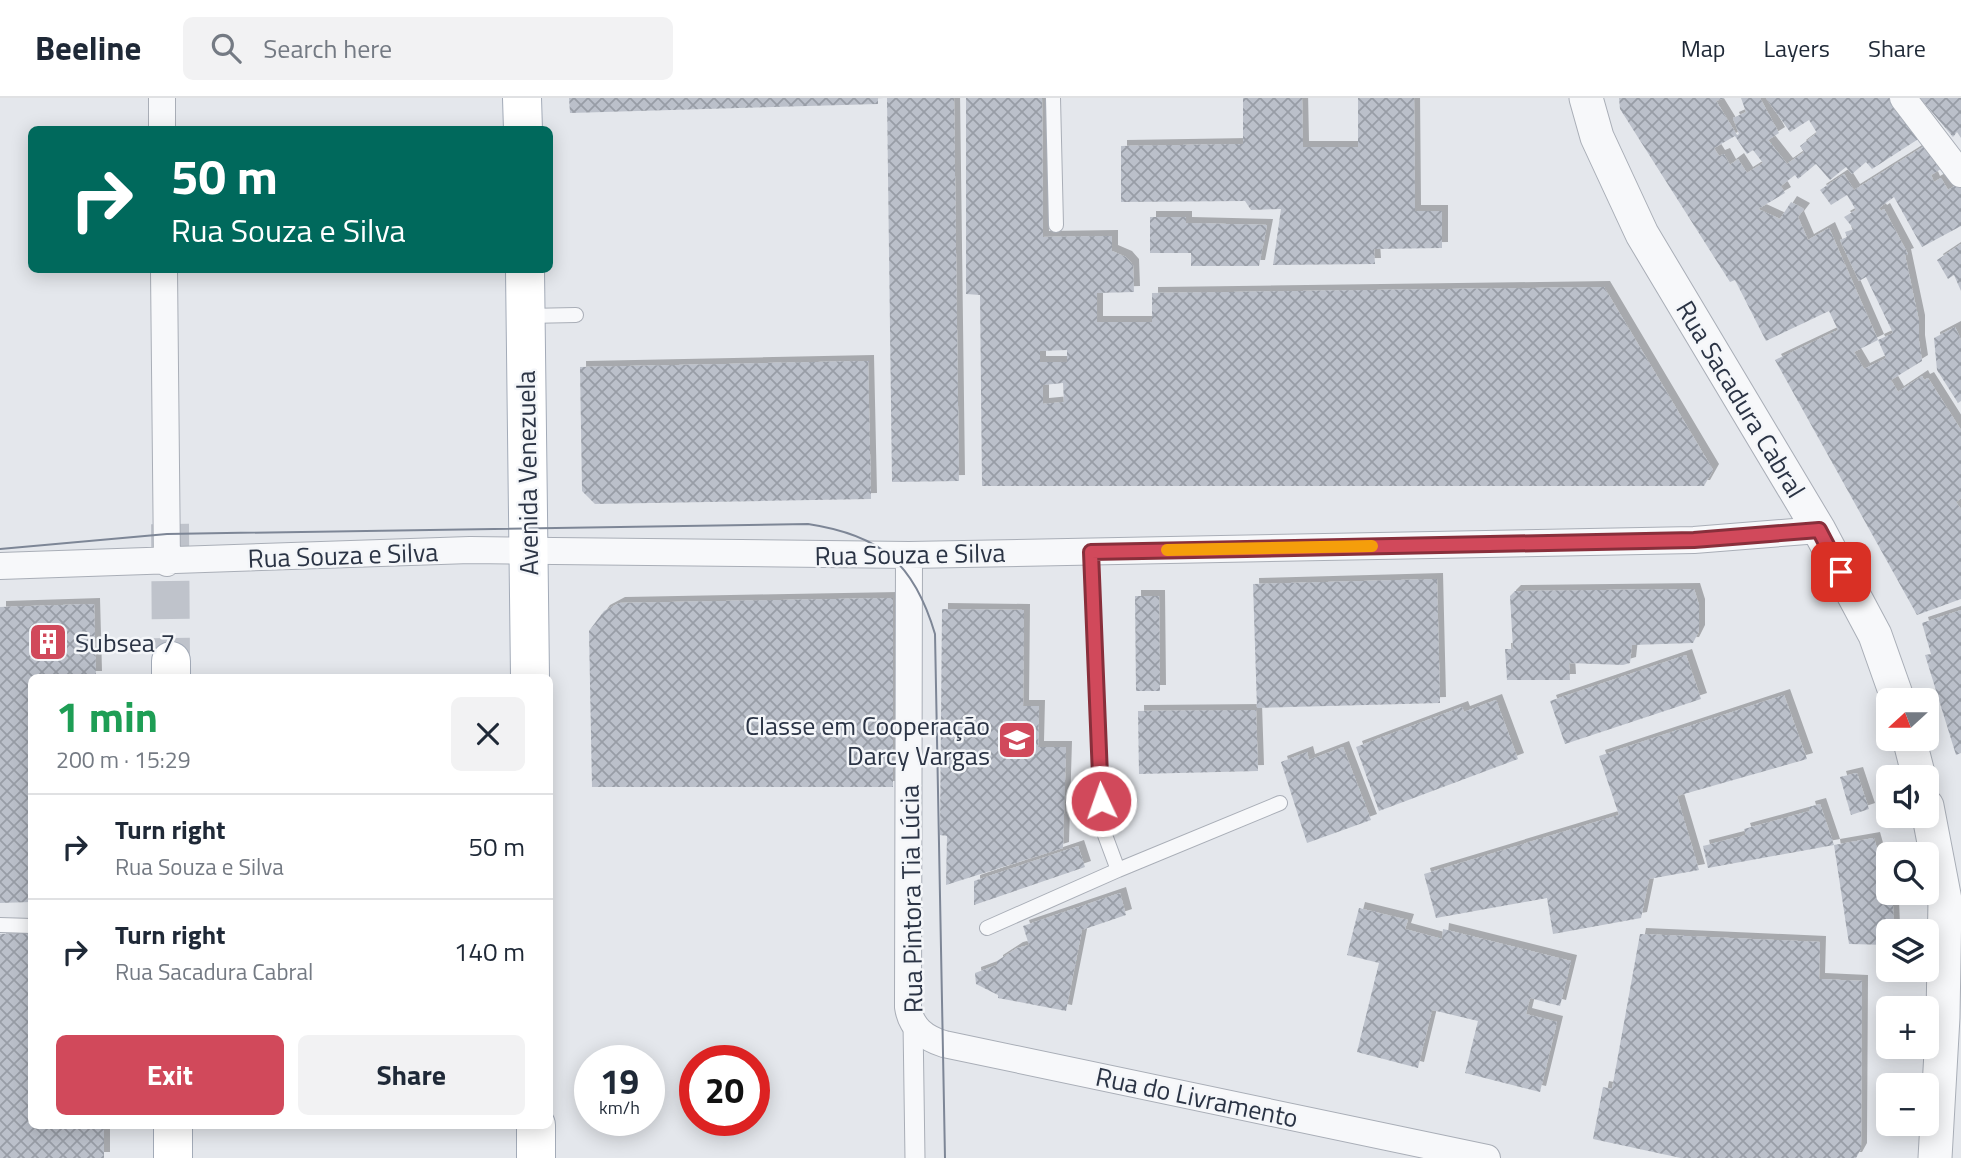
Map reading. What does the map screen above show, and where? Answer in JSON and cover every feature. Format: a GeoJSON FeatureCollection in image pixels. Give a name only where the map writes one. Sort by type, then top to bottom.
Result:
{"type":"FeatureCollection","features":[{"type":"Feature","properties":{"kind":"main road"},"geometry":{"type":"LineString","coordinates":[[522,98],[523,126]]}},
{"type":"Feature","properties":{"kind":"main road","name":"Avenida Venezuela"},"geometry":{"type":"LineString","coordinates":[[525,273],[530,674]]}},
{"type":"Feature","properties":{"kind":"main road"},"geometry":{"type":"LineString","coordinates":[[173,1129],[173,1158]]}},
{"type":"Feature","properties":{"kind":"main road"},"geometry":{"type":"LineString","coordinates":[[536,1129],[536,1158]]}},
{"type":"Feature","properties":{"kind":"street"},"geometry":{"type":"LineString","coordinates":[[162,98],[162,126]]}},
{"type":"Feature","properties":{"kind":"street","name":"Rua Sacadura Cabral"},"geometry":{"type":"LineString","coordinates":[[1586,98],[1601,147],[1642,234],[1819,530],[1875,635],[1894,688]]}},
{"type":"Feature","properties":{"kind":"street"},"geometry":{"type":"LineString","coordinates":[[1903,98],[1961,174]]}},
{"type":"Feature","properties":{"kind":"street"},"geometry":{"type":"LineString","coordinates":[[164,273],[167,563]]}},
{"type":"Feature","properties":{"kind":"street","name":"Rua Souza e Silva"},"geometry":{"type":"LineString","coordinates":[[0,566],[167,563],[442,551],[909,555],[1091,552],[1694,540],[1819,530]]}},
{"type":"Feature","properties":{"kind":"street","name":"Rua Pintora Tia Lúcia"},"geometry":{"type":"LineString","coordinates":[[909,555],[908,1007],[912,1023],[915,1158]]}},
{"type":"Feature","properties":{"kind":"street"},"geometry":{"type":"LineString","coordinates":[[1931,828],[1945,900],[1940,1151]]}},
{"type":"Feature","properties":{"kind":"street","name":"Rua do Livramento"},"geometry":{"type":"LineString","coordinates":[[912,1023],[924,1035],[944,1044],[1487,1158]]}},
{"type":"Feature","properties":{"kind":"lane"},"geometry":{"type":"LineString","coordinates":[[1053,98],[1056,225]]}},
{"type":"Feature","properties":{"kind":"lane"},"geometry":{"type":"LineString","coordinates":[[525,316],[576,315]]}},
{"type":"Feature","properties":{"kind":"lane"},"geometry":{"type":"LineString","coordinates":[[1091,552],[1102,827],[1118,870]]}},
{"type":"Feature","properties":{"kind":"lane"},"geometry":{"type":"LineString","coordinates":[[987,928],[1280,803]]}},
{"type":"Feature","properties":{"kind":"lane"},"geometry":{"type":"LineString","coordinates":[[0,925],[28,926]]}},
{"type":"Feature","properties":{"kind":"building"},"geometry":{"type":"Polygon","coordinates":[[[569,98],[878,98],[878,104],[570,113],[569,98]]]}},
{"type":"Feature","properties":{"kind":"building"},"geometry":{"type":"Polygon","coordinates":[[[887,98],[954,98],[959,481],[892,482],[887,98]]]}},
{"type":"Feature","properties":{"kind":"building"},"geometry":{"type":"Polygon","coordinates":[[[966,98],[1042,98],[1043,237],[1112,236],[1112,251],[1126,257],[1133,265],[1134,292],[1097,293],[1097,322],[1152,322],[1152,293],[1604,287],[1713,470],[1704,486],[982,486],[980,295],[966,294],[966,98]],[[1067,350],[1040,351],[1040,362],[1067,362],[1067,350]],[[1063,383],[1043,385],[1043,404],[1064,402],[1063,383]]]}},
{"type":"Feature","properties":{"kind":"building"},"geometry":{"type":"Polygon","coordinates":[[[1243,98],[1302,98],[1303,147],[1358,147],[1358,98],[1414,98],[1415,211],[1442,211],[1442,248],[1374,249],[1375,264],[1273,265],[1281,209],[1251,210],[1245,201],[1121,202],[1121,146],[1243,144],[1243,98]]]}},
{"type":"Feature","properties":{"kind":"building"},"geometry":{"type":"Polygon","coordinates":[[[1619,98],[1724,98],[1716,101],[1737,135],[1739,134],[1733,118],[1746,112],[1741,98],[1760,98],[1779,133],[1768,140],[1787,164],[1804,152],[1800,146],[1817,133],[1809,120],[1790,132],[1766,98],[1891,98],[1923,136],[1872,169],[1866,162],[1852,174],[1846,167],[1830,180],[1816,164],[1798,179],[1795,175],[1781,186],[1785,193],[1758,209],[1780,219],[1791,202],[1804,209],[1798,217],[1808,240],[1829,228],[1878,340],[1893,333],[1866,277],[1859,281],[1840,240],[1847,237],[1845,232],[1854,229],[1844,217],[1856,210],[1847,195],[1831,205],[1820,190],[1844,174],[1854,190],[1929,143],[1946,166],[1931,175],[1934,182],[1941,178],[1948,190],[1961,182],[1961,226],[1922,247],[1894,197],[1879,208],[1881,211],[1884,209],[1908,254],[1905,255],[1919,321],[1922,361],[1891,380],[1898,392],[1922,376],[1924,380],[1928,378],[1961,430],[1961,498],[1956,502],[1961,509],[1961,599],[1917,615],[1775,360],[1838,330],[1829,311],[1766,341],[1735,280],[1730,282],[1620,109],[1619,98]],[[1735,136],[1714,148],[1719,156],[1724,154],[1730,165],[1738,159],[1747,173],[1763,163],[1753,150],[1747,154],[1735,136]],[[1878,340],[1854,352],[1864,369],[1886,358],[1878,340]]]}},
{"type":"Feature","properties":{"kind":"building"},"geometry":{"type":"Polygon","coordinates":[[[1920,98],[1961,98],[1961,138],[1957,132],[1953,137],[1920,98]]]}},
{"type":"Feature","properties":{"kind":"building"},"geometry":{"type":"Polygon","coordinates":[[[1150,217],[1186,217],[1186,223],[1267,225],[1259,266],[1191,266],[1191,253],[1150,253],[1150,217]]]}},
{"type":"Feature","properties":{"kind":"building"},"geometry":{"type":"Polygon","coordinates":[[[1961,244],[1961,291],[1954,275],[1948,279],[1937,260],[1961,244]]]}},
{"type":"Feature","properties":{"kind":"building"},"geometry":{"type":"Polygon","coordinates":[[[1955,327],[1961,340],[1961,401],[1958,403],[1937,370],[1934,338],[1955,327]]]}},
{"type":"Feature","properties":{"kind":"building"},"geometry":{"type":"Polygon","coordinates":[[[868,361],[871,499],[595,504],[582,491],[580,367],[868,361]]]}},
{"type":"Feature","properties":{"kind":"building"},"geometry":{"type":"Polygon","coordinates":[[[1437,579],[1440,703],[1257,708],[1253,584],[1437,579]]]}},
{"type":"Feature","properties":{"kind":"building"},"geometry":{"type":"Polygon","coordinates":[[[1694,589],[1699,605],[1699,631],[1693,643],[1632,645],[1630,663],[1623,665],[1569,663],[1570,680],[1507,680],[1505,649],[1513,649],[1510,596],[1515,591],[1694,589]]]}},
{"type":"Feature","properties":{"kind":"building"},"geometry":{"type":"Polygon","coordinates":[[[1135,596],[1159,596],[1160,691],[1136,691],[1135,596]]]}},
{"type":"Feature","properties":{"kind":"building"},"geometry":{"type":"Polygon","coordinates":[[[893,598],[893,787],[592,787],[589,631],[604,611],[619,603],[893,598]]]}},
{"type":"Feature","properties":{"kind":"building","name":"Subsea 7"},"geometry":{"type":"Polygon","coordinates":[[[94,604],[96,674],[28,674],[28,902],[0,903],[0,607],[94,604]]]}},
{"type":"Feature","properties":{"kind":"building"},"geometry":{"type":"Polygon","coordinates":[[[942,609],[1024,610],[1023,706],[1039,706],[1038,747],[1066,747],[1063,848],[946,885],[947,836],[940,835],[942,609]]]}},
{"type":"Feature","properties":{"kind":"building"},"geometry":{"type":"Polygon","coordinates":[[[1961,610],[1961,753],[1956,755],[1939,700],[1939,688],[1935,688],[1925,655],[1931,654],[1922,623],[1961,610]]]}},
{"type":"Feature","properties":{"kind":"building"},"geometry":{"type":"Polygon","coordinates":[[[1686,655],[1701,699],[1565,744],[1550,701],[1686,655]]]}},
{"type":"Feature","properties":{"kind":"building"},"geometry":{"type":"Polygon","coordinates":[[[1784,695],[1807,759],[1677,796],[1699,870],[1649,879],[1641,918],[1553,934],[1547,898],[1436,918],[1424,874],[1619,815],[1599,756],[1784,695]]]}},
{"type":"Feature","properties":{"kind":"building"},"geometry":{"type":"Polygon","coordinates":[[[1496,700],[1518,759],[1379,811],[1356,747],[1462,707],[1464,712],[1496,700]]]}},
{"type":"Feature","properties":{"kind":"building"},"geometry":{"type":"Polygon","coordinates":[[[1256,710],[1258,771],[1139,774],[1138,711],[1256,710]]]}},
{"type":"Feature","properties":{"kind":"building"},"geometry":{"type":"Polygon","coordinates":[[[1343,747],[1371,820],[1307,843],[1281,762],[1307,752],[1309,760],[1343,747]]]}},
{"type":"Feature","properties":{"kind":"building"},"geometry":{"type":"Polygon","coordinates":[[[1857,773],[1869,809],[1851,815],[1840,777],[1857,773]]]}},
{"type":"Feature","properties":{"kind":"building"},"geometry":{"type":"Polygon","coordinates":[[[1820,804],[1834,845],[1708,868],[1703,846],[1746,835],[1744,829],[1810,811],[1809,807],[1820,804]]]}},
{"type":"Feature","properties":{"kind":"building"},"geometry":{"type":"Polygon","coordinates":[[[1874,838],[1876,905],[1893,905],[1894,919],[1876,919],[1876,945],[1849,944],[1834,845],[1874,838]]]}},
{"type":"Feature","properties":{"kind":"building"},"geometry":{"type":"Polygon","coordinates":[[[1078,846],[1085,867],[974,905],[974,881],[1078,846]]]}},
{"type":"Feature","properties":{"kind":"building"},"geometry":{"type":"Polygon","coordinates":[[[1120,893],[1126,915],[1082,930],[1066,1011],[998,998],[998,995],[976,984],[975,973],[997,965],[997,961],[1017,948],[1029,945],[1023,926],[1120,893]]]}},
{"type":"Feature","properties":{"kind":"building"},"geometry":{"type":"Polygon","coordinates":[[[1359,908],[1408,920],[1405,929],[1442,939],[1443,929],[1571,961],[1560,1006],[1530,998],[1526,1014],[1557,1022],[1540,1092],[1465,1073],[1478,1021],[1432,1010],[1418,1068],[1357,1052],[1379,963],[1347,955],[1359,908]]]}},
{"type":"Feature","properties":{"kind":"building"},"geometry":{"type":"Polygon","coordinates":[[[28,933],[28,1129],[104,1129],[104,1158],[0,1158],[0,934],[28,933]]]}},
{"type":"Feature","properties":{"kind":"building"},"geometry":{"type":"Polygon","coordinates":[[[1640,934],[1820,942],[1819,979],[1862,981],[1861,1149],[1856,1158],[1681,1158],[1593,1139],[1603,1087],[1612,1089],[1640,934]]]}},
{"type":"Feature","properties":{"kind":"tunnel"},"geometry":{"type":"LineString","coordinates":[[170,524],[171,661]]}},
{"type":"Feature","properties":{"kind":"tram line"},"geometry":{"type":"LineString","coordinates":[[0,549],[167,534],[808,524],[834,529],[875,545],[891,556],[917,588],[935,634],[945,1158]]}},
{"type":"Feature","properties":{"kind":"slow traffic"},"geometry":{"type":"LineString","coordinates":[[1167,550],[1372,546]]}},
{"type":"Feature","properties":{"kind":"place","name":"Subsea 7"},"geometry":{"type":"Point","coordinates":[48,642]}},
{"type":"Feature","properties":{"kind":"place","name":"Classe em Cooperação Darcy Vargas"},"geometry":{"type":"Point","coordinates":[1017,740]}},
{"type":"Feature","properties":{"kind":"route"},"geometry":{"type":"LineString","coordinates":[[1101,801],[1091,552],[1694,540],[1819,530],[1841,572]]}}]}
